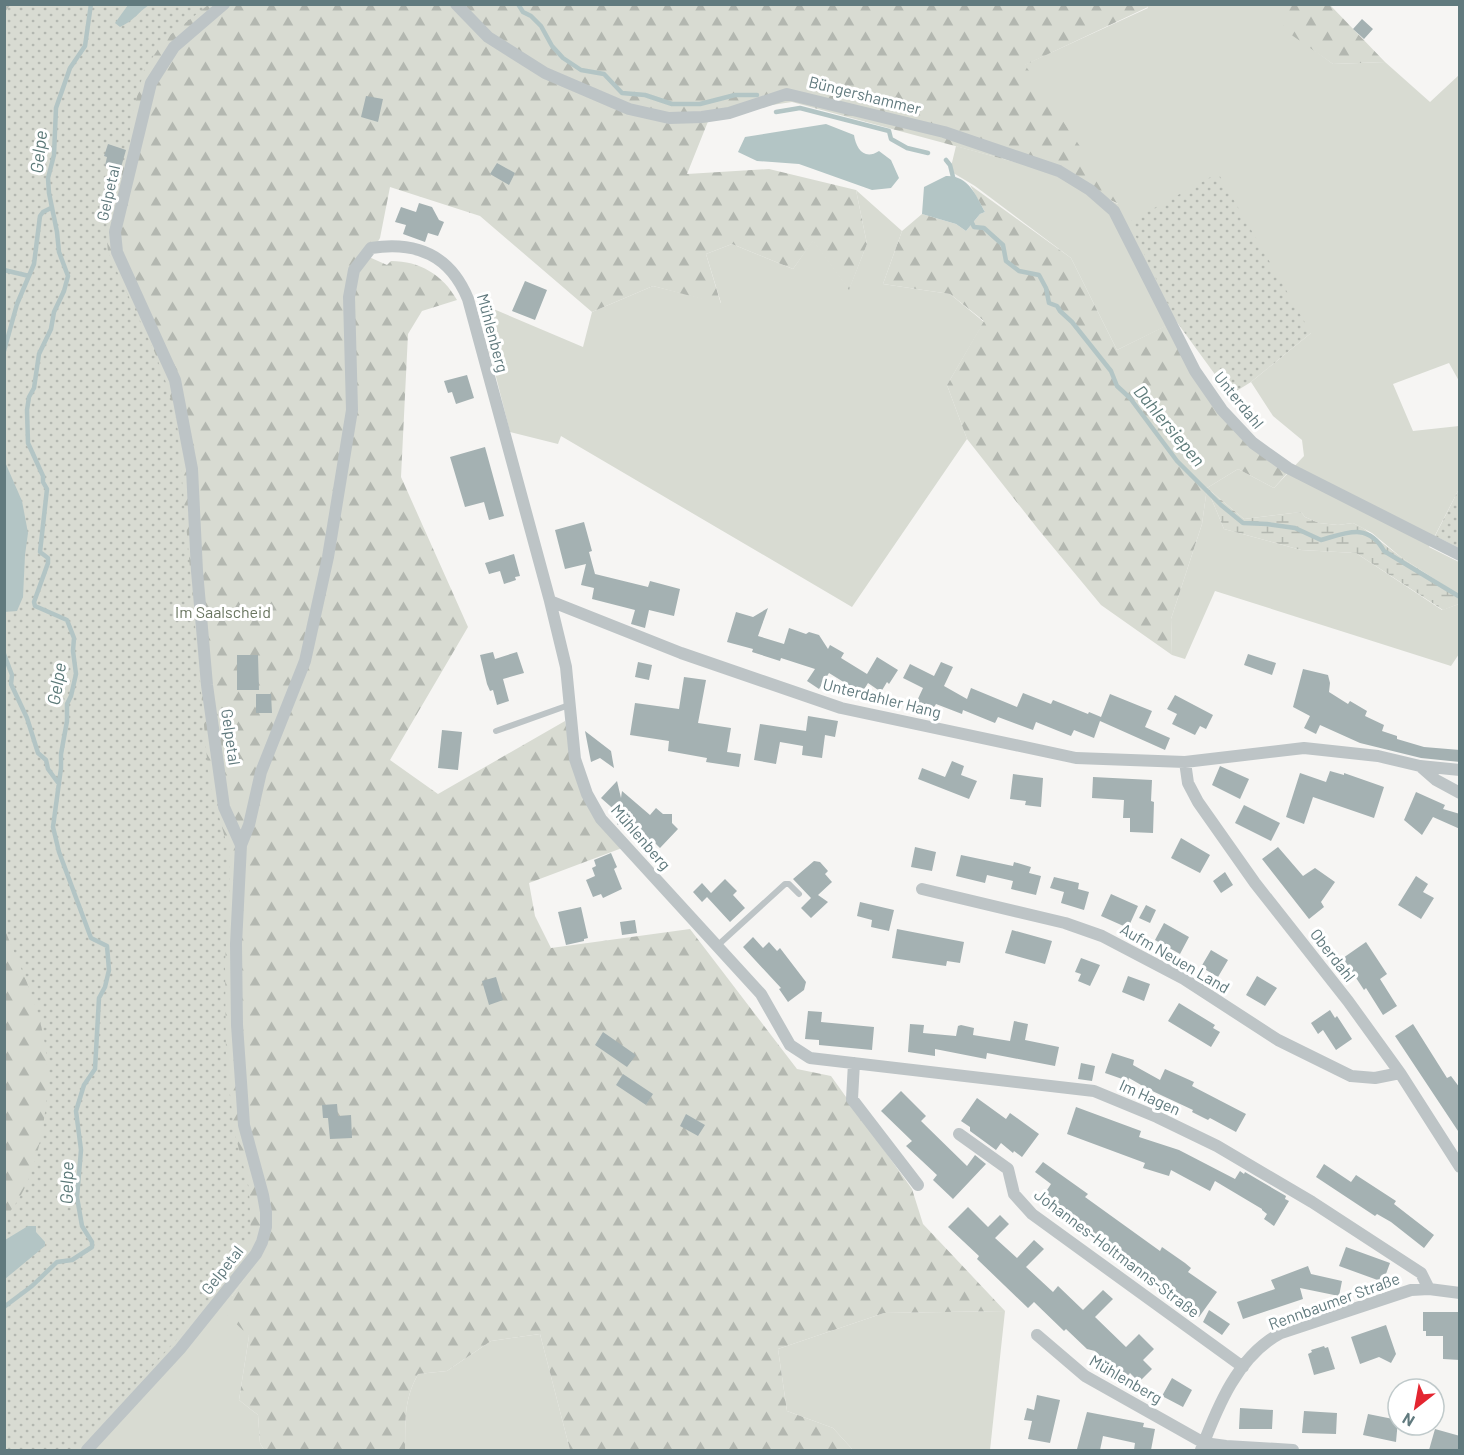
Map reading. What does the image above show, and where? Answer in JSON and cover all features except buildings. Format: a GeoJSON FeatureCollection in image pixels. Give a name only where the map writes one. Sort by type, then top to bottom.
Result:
{"type":"FeatureCollection","features":[{"type":"Feature","properties":{"kind":"street","name":"Gelpetal"},"geometry":{"type":"LineString","coordinates":[[87,1450],[180,1349],[256,1254],[266,1227],[263,1195],[244,1125],[237,1025],[236,944],[241,845],[224,807],[207,685],[197,571],[192,469],[175,380],[117,252],[116,232],[151,83],[174,47],[224,4]]}},
{"type":"Feature","properties":{"kind":"street","name":"Büngershammer"},"geometry":{"type":"LineString","coordinates":[[456,4],[488,37],[545,74],[629,109],[669,118],[702,117],[729,113],[787,94],[944,132],[1059,171],[1077,182]]}},
{"type":"Feature","properties":{"kind":"street","name":"Unterdahl"},"geometry":{"type":"LineString","coordinates":[[1077,182],[1114,211],[1195,371],[1222,410],[1253,444],[1288,468],[1460,555]]}},
{"type":"Feature","properties":{"kind":"street","name":"Mühlenberg"},"geometry":{"type":"LineString","coordinates":[[241,845],[249,825],[261,772],[305,661],[328,557],[352,410],[349,297],[354,270],[370,248],[407,247],[438,258],[461,282],[468,299],[566,667],[575,759],[587,794],[601,819],[761,994],[790,1045],[810,1058]]}},
{"type":"Feature","properties":{"kind":"street","name":"Unterdahler Hang"},"geometry":{"type":"LineString","coordinates":[[550,601],[681,653],[841,708],[1076,758],[1185,762]]}},
{"type":"Feature","properties":{"kind":"street"},"geometry":{"type":"LineString","coordinates":[[1185,762],[1304,748],[1378,756],[1419,766],[1460,770]]}},
{"type":"Feature","properties":{"kind":"street","name":"Oberdahl"},"geometry":{"type":"LineString","coordinates":[[1185,762],[1188,783],[1198,802],[1255,883],[1348,1001],[1400,1073],[1460,1167]]}},
{"type":"Feature","properties":{"kind":"street"},"geometry":{"type":"LineString","coordinates":[[1419,766],[1436,780],[1460,793]]}},
{"type":"Feature","properties":{"kind":"street","name":"Aufm Neuen Land"},"geometry":{"type":"LineString","coordinates":[[922,890],[1065,923],[1102,936],[1184,979],[1278,1040],[1351,1076],[1376,1078],[1400,1073]]}},
{"type":"Feature","properties":{"kind":"street","name":"Im Hagen"},"geometry":{"type":"LineString","coordinates":[[810,1058],[1094,1091],[1157,1117],[1217,1146],[1421,1273],[1429,1289]]}},
{"type":"Feature","properties":{"kind":"street"},"geometry":{"type":"LineString","coordinates":[[854,1063],[852,1099],[918,1185]]}},
{"type":"Feature","properties":{"kind":"street","name":"Johannes-Holtmanns-Straße"},"geometry":{"type":"LineString","coordinates":[[958,1134],[1008,1169],[1014,1194],[1032,1214],[1243,1367]]}},
{"type":"Feature","properties":{"kind":"street","name":"Rennbaumer Straße"},"geometry":{"type":"LineString","coordinates":[[1202,1447],[1223,1395],[1243,1367],[1262,1347],[1281,1334],[1411,1290],[1429,1289],[1460,1293]]}},
{"type":"Feature","properties":{"kind":"street","name":"Mühlenberg"},"geometry":{"type":"LineString","coordinates":[[1037,1335],[1085,1376],[1202,1447]]}},
{"type":"Feature","properties":{"kind":"street"},"geometry":{"type":"LineString","coordinates":[[1202,1447],[1293,1450]]}},
{"type":"Feature","properties":{"kind":"lane"},"geometry":{"type":"LineString","coordinates":[[496,731],[570,705]]}},
{"type":"Feature","properties":{"kind":"lane"},"geometry":{"type":"LineString","coordinates":[[717,946],[785,884],[789,884],[799,894]]}},
{"type":"Feature","properties":{"kind":"green space"},"geometry":{"type":"Polygon","coordinates":[[[11,4],[208,5],[165,39],[144,70],[130,123],[130,142],[106,230],[108,252],[155,353],[168,388],[177,423],[209,781],[229,852],[230,888],[225,962],[226,1058],[234,1130],[249,1188],[251,1239],[240,1252],[211,1302],[76,1450],[5,1450],[5,1217],[28,1181],[36,1158],[46,1108],[47,1083],[47,1059],[41,1025],[27,983],[4,928],[5,12],[11,4]]]}},
{"type":"Feature","properties":{"kind":"green space"},"geometry":{"type":"Polygon","coordinates":[[[1326,4],[1331,6],[1385,62],[1333,64],[1283,29],[1283,5],[1326,4]]]}},
{"type":"Feature","properties":{"kind":"green space","name":"Im Saalscheid"},"geometry":{"type":"Polygon","coordinates":[[[5,5],[1147,5],[1148,7],[1025,65],[1119,204],[1044,170],[792,102],[711,114],[687,174],[769,169],[856,190],[867,244],[849,290],[813,241],[793,269],[732,244],[706,254],[721,304],[653,286],[592,312],[480,216],[390,187],[380,238],[369,257],[387,265],[391,261],[402,262],[430,271],[445,283],[457,300],[422,311],[408,334],[401,477],[468,627],[390,760],[438,794],[565,721],[573,762],[622,848],[529,883],[535,916],[551,948],[690,929],[797,1069],[831,1076],[912,1189],[923,1224],[1005,1311],[884,1313],[778,1349],[787,1411],[833,1428],[853,1450],[570,1450],[540,1334],[491,1341],[447,1371],[418,1374],[408,1402],[405,1450],[264,1450],[260,1443],[258,1415],[239,1400],[249,1336],[227,1315],[232,1296],[256,1263],[229,1207],[5,1348],[5,5]]]}},
{"type":"Feature","properties":{"kind":"green space"},"geometry":{"type":"Polygon","coordinates":[[[1147,5],[1283,5],[1283,27],[1333,64],[1385,62],[1430,102],[1459,75],[1459,381],[1449,363],[1393,384],[1413,431],[1459,426],[1459,489],[1429,547],[1459,562],[1459,595],[1402,558],[1372,533],[1353,523],[1338,525],[1319,523],[1305,517],[1301,512],[1244,519],[1207,488],[1238,469],[1274,488],[1304,456],[1302,440],[1273,416],[1251,382],[1311,333],[1176,321],[1117,350],[1071,258],[975,186],[950,171],[956,146],[1044,170],[1118,204],[1024,65],[1148,8],[1147,5]]]}},
{"type":"Feature","properties":{"kind":"green space"},"geometry":{"type":"Polygon","coordinates":[[[1218,173],[1311,333],[1251,382],[1230,395],[1176,321],[1129,222],[1218,173]]]}},
{"type":"Feature","properties":{"kind":"green space"},"geometry":{"type":"Polygon","coordinates":[[[970,185],[1071,258],[1117,350],[1171,323],[1222,410],[1289,471],[1274,488],[1238,469],[1207,488],[1202,524],[1171,619],[1172,655],[1101,605],[967,439],[947,385],[984,321],[950,294],[883,284],[902,231],[922,214],[956,224],[966,231],[980,214],[985,212],[970,185]]]}},
{"type":"Feature","properties":{"kind":"green space"},"geometry":{"type":"Polygon","coordinates":[[[856,190],[902,231],[883,284],[950,294],[984,322],[947,385],[967,439],[852,607],[561,436],[558,444],[510,432],[477,302],[583,347],[592,312],[653,286],[721,303],[706,254],[732,244],[793,269],[813,240],[849,289],[867,244],[856,190]]]}},
{"type":"Feature","properties":{"kind":"green space"},"geometry":{"type":"Polygon","coordinates":[[[1207,488],[1224,529],[1301,550],[1356,553],[1442,610],[1459,604],[1459,654],[1451,666],[1215,591],[1185,659],[1172,655],[1171,619],[1202,524],[1207,488]]]}},
{"type":"Feature","properties":{"kind":"green space"},"geometry":{"type":"Polygon","coordinates":[[[1207,488],[1244,519],[1301,512],[1305,517],[1319,523],[1338,525],[1353,523],[1459,595],[1459,604],[1443,610],[1356,553],[1301,550],[1224,529],[1207,488]]]}},
{"type":"Feature","properties":{"kind":"green space"},"geometry":{"type":"Polygon","coordinates":[[[1459,489],[1459,548],[1435,536],[1459,489]]]}},
{"type":"Feature","properties":{"kind":"green space"},"geometry":{"type":"Polygon","coordinates":[[[229,1207],[257,1263],[232,1296],[249,1336],[239,1400],[258,1415],[260,1443],[264,1450],[43,1450],[4,1348],[229,1207]]]}},
{"type":"Feature","properties":{"kind":"green space"},"geometry":{"type":"Polygon","coordinates":[[[1005,1311],[990,1450],[853,1450],[833,1428],[787,1411],[778,1349],[884,1313],[1005,1311]]]}},
{"type":"Feature","properties":{"kind":"green space"},"geometry":{"type":"Polygon","coordinates":[[[540,1334],[570,1450],[405,1450],[408,1402],[418,1374],[447,1371],[491,1341],[540,1334]]]}},
{"type":"Feature","properties":{"kind":"shaded area"},"geometry":{"type":"Polygon","coordinates":[[[128,5],[149,5],[120,27],[115,23],[128,5]]]}},
{"type":"Feature","properties":{"kind":"shaded area"},"geometry":{"type":"Polygon","coordinates":[[[826,124],[854,135],[859,148],[865,154],[874,154],[879,151],[891,160],[899,178],[891,188],[872,190],[799,164],[757,161],[738,152],[745,137],[826,124]]]}},
{"type":"Feature","properties":{"kind":"shaded area"},"geometry":{"type":"Polygon","coordinates":[[[946,176],[966,182],[985,212],[980,214],[966,231],[956,224],[922,214],[924,187],[946,176]]]}},
{"type":"Feature","properties":{"kind":"shaded area"},"geometry":{"type":"Polygon","coordinates":[[[5,462],[22,501],[28,533],[23,597],[17,611],[4,612],[5,462]]]}},
{"type":"Feature","properties":{"kind":"shaded area"},"geometry":{"type":"Polygon","coordinates":[[[28,1226],[36,1226],[36,1232],[45,1242],[45,1246],[5,1279],[5,1240],[28,1226]]]}},
{"type":"Feature","properties":{"kind":"waterway","name":"Gelpe"},"geometry":{"type":"LineString","coordinates":[[4,1307],[32,1286],[57,1262],[72,1260],[92,1247],[92,1242],[82,1226],[77,1197],[81,1150],[76,1111],[84,1085],[95,1069],[99,998],[105,987],[109,970],[107,946],[91,938],[59,852],[53,827],[67,721],[67,704],[76,674],[74,638],[67,620],[35,606],[34,602],[48,563],[48,558],[40,552],[47,489],[28,443],[27,410],[29,397],[34,388],[39,354],[51,329],[54,312],[68,276],[59,252],[48,178],[54,155],[56,108],[70,68],[85,46],[91,4]]}},
{"type":"Feature","properties":{"kind":"waterway","name":"Dahlersiepen"},"geometry":{"type":"LineString","coordinates":[[518,4],[523,12],[541,26],[552,46],[563,58],[581,70],[604,74],[622,93],[645,95],[672,104],[700,104],[735,95],[757,95]]}},
{"type":"Feature","properties":{"kind":"waterway","name":"Dahlersiepen"},"geometry":{"type":"LineString","coordinates":[[776,112],[800,108],[889,131],[891,139],[907,148],[928,153]]}},
{"type":"Feature","properties":{"kind":"waterway","name":"Dahlersiepen"},"geometry":{"type":"LineString","coordinates":[[946,160],[950,165],[954,181]]}},
{"type":"Feature","properties":{"kind":"waterway"},"geometry":{"type":"LineString","coordinates":[[4,351],[17,304],[34,264],[40,216],[51,208]]}},
{"type":"Feature","properties":{"kind":"waterway","name":"Dahlersiepen"},"geometry":{"type":"LineString","coordinates":[[970,219],[974,227],[984,228],[1003,245],[1006,261],[1019,271],[1039,275],[1046,288],[1049,303],[1057,306],[1072,322],[1111,371],[1117,386],[1130,398],[1177,461],[1221,505],[1243,523],[1295,528],[1321,540],[1348,533],[1364,533],[1378,542],[1384,551],[1460,597]]}},
{"type":"Feature","properties":{"kind":"waterway"},"geometry":{"type":"LineString","coordinates":[[4,270],[29,276]]}},
{"type":"Feature","properties":{"kind":"waterway"},"geometry":{"type":"LineString","coordinates":[[4,654],[12,675],[11,684],[27,718],[38,753],[46,760],[48,769],[59,784]]}}]}
